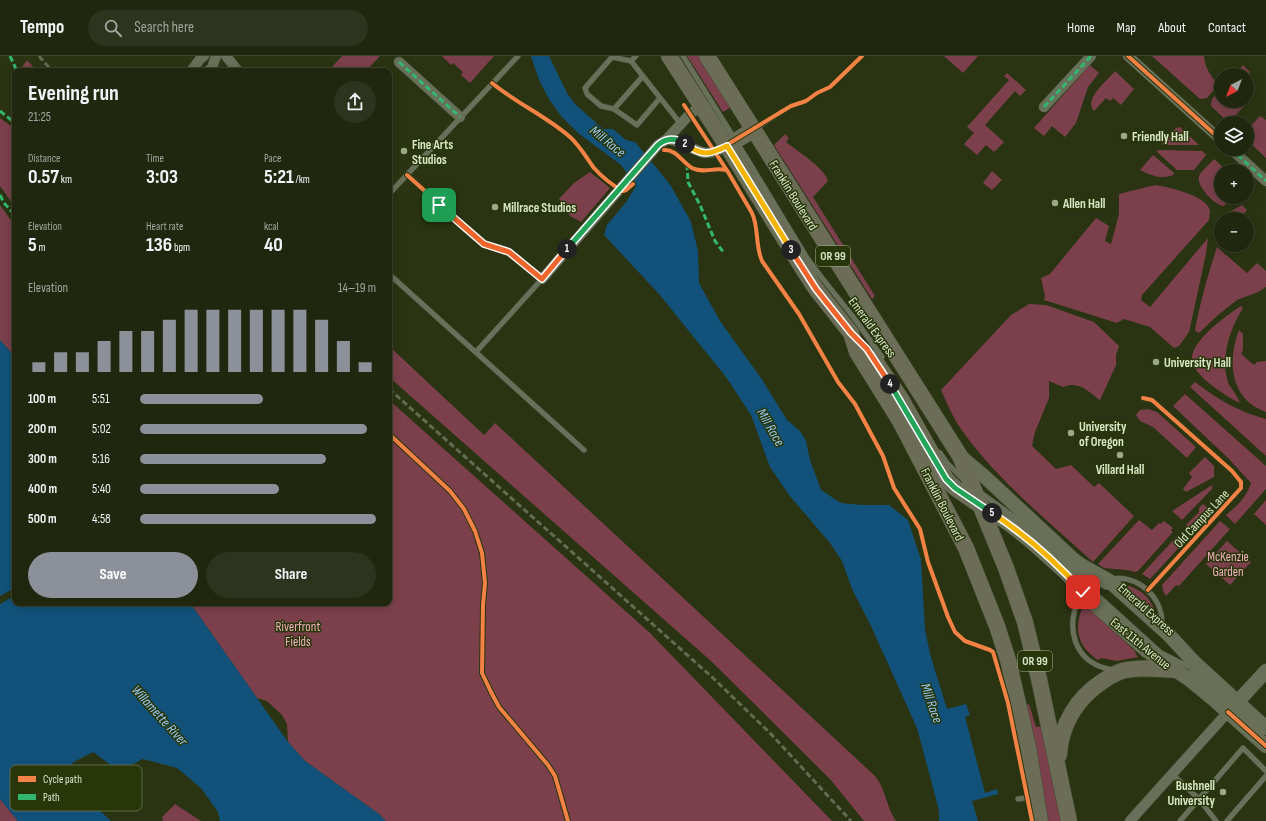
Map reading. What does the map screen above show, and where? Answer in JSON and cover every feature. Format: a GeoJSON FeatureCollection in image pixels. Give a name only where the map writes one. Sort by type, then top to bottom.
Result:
{"type":"FeatureCollection","features":[{"type":"Feature","properties":{"kind":"main road","name":"Franklin Boulevard"},"geometry":{"type":"LineString","coordinates":[[669,56],[701,106],[731,143],[808,278],[851,333],[857,352],[900,421],[966,548],[992,612],[1008,660],[1028,747],[1040,821]]}},
{"type":"Feature","properties":{"kind":"main road","name":"Franklin Boulevard"},"geometry":{"type":"LineString","coordinates":[[708,56],[753,130],[960,456],[1006,568],[1024,622],[1039,679],[1069,821]]}},
{"type":"Feature","properties":{"kind":"main road"},"geometry":{"type":"LineString","coordinates":[[731,143],[753,130]]}},
{"type":"Feature","properties":{"kind":"main road"},"geometry":{"type":"LineString","coordinates":[[851,333],[867,349],[901,400],[946,479],[955,488],[981,506]]}},
{"type":"Feature","properties":{"kind":"main road","name":"East 11th Avenue"},"geometry":{"type":"LineString","coordinates":[[960,456],[985,477],[1073,559],[1109,585],[1194,662],[1266,746]]}},
{"type":"Feature","properties":{"kind":"main road","name":"East 11th Avenue"},"geometry":{"type":"LineString","coordinates":[[981,506],[1010,525],[1029,540],[1067,574],[1095,605],[1147,651],[1181,664],[1190,680],[1266,728]]}},
{"type":"Feature","properties":{"kind":"main road"},"geometry":{"type":"LineString","coordinates":[[1059,770],[1060,743],[1063,730],[1076,705],[1096,686],[1108,677],[1121,671],[1181,664]]}},
{"type":"Feature","properties":{"kind":"main road"},"geometry":{"type":"LineString","coordinates":[[1231,706],[1266,671]]}},
{"type":"Feature","properties":{"kind":"street"},"geometry":{"type":"LineString","coordinates":[[192,68],[204,56]]}},
{"type":"Feature","properties":{"kind":"street"},"geometry":{"type":"LineString","coordinates":[[212,68],[216,56]]}},
{"type":"Feature","properties":{"kind":"street"},"geometry":{"type":"LineString","coordinates":[[226,56],[236,68]]}},
{"type":"Feature","properties":{"kind":"street"},"geometry":{"type":"LineString","coordinates":[[1044,107],[1090,56]]}},
{"type":"Feature","properties":{"kind":"street"},"geometry":{"type":"LineString","coordinates":[[1128,56],[1214,134]]}},
{"type":"Feature","properties":{"kind":"street"},"geometry":{"type":"LineString","coordinates":[[399,62],[460,117]]}},
{"type":"Feature","properties":{"kind":"street"},"geometry":{"type":"LineString","coordinates":[[542,279],[627,180],[680,123],[701,106]]}},
{"type":"Feature","properties":{"kind":"street"},"geometry":{"type":"LineString","coordinates":[[662,142],[681,142],[688,147],[704,153],[715,152],[731,143]]}},
{"type":"Feature","properties":{"kind":"street"},"geometry":{"type":"LineString","coordinates":[[1239,156],[1266,181]]}},
{"type":"Feature","properties":{"kind":"street"},"geometry":{"type":"LineString","coordinates":[[1130,821],[1231,706]]}},
{"type":"Feature","properties":{"kind":"lane"},"geometry":{"type":"LineString","coordinates":[[392,191],[518,56]]}},
{"type":"Feature","properties":{"kind":"lane"},"geometry":{"type":"LineString","coordinates":[[631,61],[636,56]]}},
{"type":"Feature","properties":{"kind":"lane","name":"Emerald Express"},"geometry":{"type":"LineString","coordinates":[[683,56],[731,143],[807,258],[854,318],[886,364]]}},
{"type":"Feature","properties":{"kind":"lane"},"geometry":{"type":"LineString","coordinates":[[660,98],[637,125],[614,108],[601,106],[587,94],[585,88],[612,58],[631,61],[680,123]]}},
{"type":"Feature","properties":{"kind":"lane"},"geometry":{"type":"LineString","coordinates":[[614,108],[643,76]]}},
{"type":"Feature","properties":{"kind":"lane"},"geometry":{"type":"LineString","coordinates":[[753,130],[780,112]]}},
{"type":"Feature","properties":{"kind":"lane"},"geometry":{"type":"LineString","coordinates":[[407,175],[484,244],[509,252],[542,279],[476,352]]}},
{"type":"Feature","properties":{"kind":"lane"},"geometry":{"type":"LineString","coordinates":[[392,277],[584,450]]}},
{"type":"Feature","properties":{"kind":"lane","name":"Old Campus Lane"},"geometry":{"type":"LineString","coordinates":[[1143,398],[1152,400],[1232,471],[1241,482],[1241,488],[1148,590]]}},
{"type":"Feature","properties":{"kind":"lane","name":"Emerald Express"},"geometry":{"type":"LineString","coordinates":[[935,445],[947,463],[958,475],[1021,522],[1084,577],[1096,594],[1161,653],[1181,664]]}},
{"type":"Feature","properties":{"kind":"lane","name":"Emerald Express"},"geometry":{"type":"LineString","coordinates":[[1084,577],[1105,586],[1109,585]]}},
{"type":"Feature","properties":{"kind":"lane","name":"East 11th Avenue"},"geometry":{"type":"LineString","coordinates":[[1109,585],[1119,578],[1140,584],[1148,590],[1154,597],[1162,614],[1163,634]]}},
{"type":"Feature","properties":{"kind":"lane"},"geometry":{"type":"LineString","coordinates":[[1083,592],[1079,598],[1072,621],[1072,632],[1076,644],[1082,655],[1092,664],[1111,670],[1121,671]]}},
{"type":"Feature","properties":{"kind":"lane","name":"Emerald Express"},"geometry":{"type":"LineString","coordinates":[[1163,634],[1174,649]]}},
{"type":"Feature","properties":{"kind":"lane"},"geometry":{"type":"LineString","coordinates":[[1180,821],[1243,748],[1266,771]]}},
{"type":"Feature","properties":{"kind":"lane"},"geometry":{"type":"LineString","coordinates":[[1172,774],[1199,799],[1216,821]]}},
{"type":"Feature","properties":{"kind":"lane"},"geometry":{"type":"LineString","coordinates":[[1227,821],[1266,776]]}},
{"type":"Feature","properties":{"kind":"lane"},"geometry":{"type":"LineString","coordinates":[[1018,799],[1036,796]]}},
{"type":"Feature","properties":{"kind":"green space"},"geometry":{"type":"Polygon","coordinates":[[[342,56],[380,56],[369,68],[331,68],[342,56]]]}},
{"type":"Feature","properties":{"kind":"green space"},"geometry":{"type":"Polygon","coordinates":[[[442,56],[494,56],[470,83],[461,75],[463,72],[453,63],[451,65],[442,56]]]}},
{"type":"Feature","properties":{"kind":"green space"},"geometry":{"type":"Polygon","coordinates":[[[687,56],[699,56],[731,107],[723,112],[687,56]]]}},
{"type":"Feature","properties":{"kind":"green space"},"geometry":{"type":"Polygon","coordinates":[[[944,56],[978,56],[963,73],[944,56]]]}},
{"type":"Feature","properties":{"kind":"green space"},"geometry":{"type":"Polygon","coordinates":[[[1152,56],[1204,56],[1207,68],[1214,79],[1214,90],[1207,98],[1200,99],[1152,56]]]}},
{"type":"Feature","properties":{"kind":"green space"},"geometry":{"type":"Polygon","coordinates":[[[27,60],[34,68],[22,68],[27,60]]]}},
{"type":"Feature","properties":{"kind":"green space"},"geometry":{"type":"Polygon","coordinates":[[[1090,65],[1099,73],[1088,87],[1076,123],[1065,137],[1052,126],[1044,136],[1034,128],[1090,65]]]}},
{"type":"Feature","properties":{"kind":"green space"},"geometry":{"type":"Polygon","coordinates":[[[1115,71],[1134,89],[1121,105],[1113,98],[1110,101],[1106,98],[1094,111],[1091,106],[1094,95],[1102,84],[1115,71]]]}},
{"type":"Feature","properties":{"kind":"green space"},"geometry":{"type":"Polygon","coordinates":[[[1007,73],[1026,90],[1020,96],[1015,91],[985,125],[1004,142],[994,152],[986,145],[977,155],[964,144],[974,133],[967,127],[1009,80],[1004,76],[1007,73]]]}},
{"type":"Feature","properties":{"kind":"green space"},"geometry":{"type":"Polygon","coordinates":[[[1214,97],[1214,108],[1242,108],[1235,116],[1222,116],[1211,106],[1212,99],[1214,97]]]}},
{"type":"Feature","properties":{"kind":"green space"},"geometry":{"type":"Polygon","coordinates":[[[1260,116],[1266,120],[1266,158],[1254,147],[1254,122],[1260,116]]]}},
{"type":"Feature","properties":{"kind":"green space"},"geometry":{"type":"Polygon","coordinates":[[[0,118],[12,127],[12,203],[0,186],[0,118]]]}},
{"type":"Feature","properties":{"kind":"green space"},"geometry":{"type":"Polygon","coordinates":[[[1180,127],[1199,145],[1163,145],[1162,143],[1176,128],[1180,127]]]}},
{"type":"Feature","properties":{"kind":"green space"},"geometry":{"type":"Polygon","coordinates":[[[785,134],[789,138],[786,142],[816,165],[826,176],[828,181],[813,197],[875,296],[872,299],[774,145],[785,134]]]}},
{"type":"Feature","properties":{"kind":"green space"},"geometry":{"type":"Polygon","coordinates":[[[1156,151],[1202,151],[1206,155],[1194,170],[1177,170],[1156,151]]]}},
{"type":"Feature","properties":{"kind":"green space"},"geometry":{"type":"Polygon","coordinates":[[[1153,155],[1174,173],[1173,175],[1160,177],[1140,170],[1153,155]]]}},
{"type":"Feature","properties":{"kind":"green space"},"geometry":{"type":"Polygon","coordinates":[[[1214,159],[1219,164],[1214,164],[1214,201],[1200,185],[1199,176],[1214,159]]]}},
{"type":"Feature","properties":{"kind":"green space"},"geometry":{"type":"Polygon","coordinates":[[[992,171],[1002,180],[992,190],[983,183],[992,171]]]}},
{"type":"Feature","properties":{"kind":"green space"},"geometry":{"type":"Polygon","coordinates":[[[590,172],[610,188],[581,222],[570,216],[559,199],[574,183],[590,172]]]}},
{"type":"Feature","properties":{"kind":"green space"},"geometry":{"type":"Polygon","coordinates":[[[1155,185],[1185,192],[1200,199],[1206,203],[1210,211],[1209,220],[1142,295],[1141,300],[1150,307],[1208,238],[1206,254],[1189,332],[1179,346],[1174,348],[1150,327],[1124,319],[1117,323],[1044,300],[1045,296],[1041,278],[1050,274],[1096,218],[1109,226],[1105,241],[1111,244],[1119,214],[1119,194],[1155,185]]]}},
{"type":"Feature","properties":{"kind":"green space"},"geometry":{"type":"Polygon","coordinates":[[[0,205],[12,220],[12,354],[0,340],[0,205]]]}},
{"type":"Feature","properties":{"kind":"green space"},"geometry":{"type":"Polygon","coordinates":[[[1242,205],[1247,210],[1245,212],[1229,212],[1242,205]]]}},
{"type":"Feature","properties":{"kind":"green space"},"geometry":{"type":"Polygon","coordinates":[[[1215,252],[1223,252],[1247,273],[1257,263],[1266,271],[1266,287],[1258,292],[1237,300],[1199,333],[1195,331],[1204,289],[1215,252]]]}},
{"type":"Feature","properties":{"kind":"green space"},"geometry":{"type":"Polygon","coordinates":[[[1029,304],[1046,305],[1094,322],[1119,346],[1116,355],[1116,365],[1100,400],[1079,386],[1069,385],[1063,387],[1049,381],[1049,398],[1035,432],[1032,446],[1056,469],[1071,465],[1094,487],[1099,483],[1134,516],[1093,562],[1020,496],[986,461],[957,423],[941,390],[1011,315],[1029,304]]]}},
{"type":"Feature","properties":{"kind":"green space"},"geometry":{"type":"Polygon","coordinates":[[[1241,306],[1243,308],[1230,334],[1225,363],[1228,382],[1240,403],[1227,396],[1205,380],[1194,367],[1192,361],[1196,346],[1202,338],[1219,322],[1241,306]]]}},
{"type":"Feature","properties":{"kind":"green space"},"geometry":{"type":"Polygon","coordinates":[[[1239,330],[1243,334],[1243,350],[1241,354],[1254,365],[1257,362],[1266,361],[1266,412],[1254,406],[1245,398],[1238,389],[1234,378],[1233,354],[1239,330]]]}},
{"type":"Feature","properties":{"kind":"green space"},"geometry":{"type":"Polygon","coordinates":[[[392,349],[484,435],[495,423],[875,776],[882,787],[890,810],[896,821],[864,821],[830,779],[711,661],[392,380],[392,349]]]}},
{"type":"Feature","properties":{"kind":"green space"},"geometry":{"type":"Polygon","coordinates":[[[1195,382],[1229,404],[1266,419],[1266,456],[1190,387],[1195,382]]]}},
{"type":"Feature","properties":{"kind":"green space"},"geometry":{"type":"Polygon","coordinates":[[[1185,394],[1266,466],[1266,489],[1235,524],[1226,515],[1241,501],[1247,493],[1251,483],[1227,457],[1173,406],[1185,394]]]}},
{"type":"Feature","properties":{"kind":"green space","name":"Riverfront Fields"},"geometry":{"type":"Polygon","coordinates":[[[392,403],[650,633],[832,821],[386,821],[379,814],[305,761],[288,742],[287,724],[282,715],[267,701],[257,698],[192,606],[392,606],[392,403]]]}},
{"type":"Feature","properties":{"kind":"green space"},"geometry":{"type":"Polygon","coordinates":[[[1148,409],[1157,412],[1196,447],[1187,458],[1153,427],[1140,421],[1136,415],[1140,410],[1148,409]]]}},
{"type":"Feature","properties":{"kind":"green space"},"geometry":{"type":"Polygon","coordinates":[[[1205,457],[1214,466],[1214,477],[1186,492],[1183,489],[1192,477],[1189,473],[1205,457]]]}},
{"type":"Feature","properties":{"kind":"green space"},"geometry":{"type":"Polygon","coordinates":[[[1212,485],[1212,489],[1182,520],[1172,511],[1212,485]]]}},
{"type":"Feature","properties":{"kind":"green space"},"geometry":{"type":"Polygon","coordinates":[[[1266,500],[1266,525],[1254,514],[1266,500]]]}},
{"type":"Feature","properties":{"kind":"green space"},"geometry":{"type":"Polygon","coordinates":[[[1203,504],[1208,508],[1203,515],[1203,521],[1194,532],[1186,525],[1199,512],[1199,508],[1203,504]]]}},
{"type":"Feature","properties":{"kind":"green space"},"geometry":{"type":"Polygon","coordinates":[[[1139,520],[1152,530],[1159,523],[1161,524],[1164,521],[1173,528],[1171,530],[1173,532],[1138,571],[1135,572],[1104,568],[1098,564],[1139,520]]]}},
{"type":"Feature","properties":{"kind":"green space"},"geometry":{"type":"Polygon","coordinates":[[[1220,521],[1230,529],[1179,586],[1176,585],[1166,596],[1162,585],[1220,521]]]}},
{"type":"Feature","properties":{"kind":"green space"},"geometry":{"type":"Polygon","coordinates":[[[1178,535],[1185,541],[1150,579],[1142,574],[1178,535]]]}},
{"type":"Feature","properties":{"kind":"green space","name":"McKenzie Garden"},"geometry":{"type":"Polygon","coordinates":[[[1227,541],[1251,562],[1230,585],[1206,564],[1227,541]]]}},
{"type":"Feature","properties":{"kind":"green space"},"geometry":{"type":"Polygon","coordinates":[[[1121,584],[1134,588],[1144,594],[1152,604],[1157,617],[1121,584]]]}},
{"type":"Feature","properties":{"kind":"green space"},"geometry":{"type":"Polygon","coordinates":[[[1084,604],[1136,652],[1135,653],[1138,657],[1117,661],[1101,658],[1098,660],[1091,655],[1081,643],[1079,636],[1079,621],[1084,604]]]}},
{"type":"Feature","properties":{"kind":"green space"},"geometry":{"type":"Polygon","coordinates":[[[1029,704],[1036,727],[1043,726],[1062,821],[1048,821],[1027,705],[1029,704]]]}},
{"type":"Feature","properties":{"kind":"green space"},"geometry":{"type":"Polygon","coordinates":[[[0,799],[18,821],[0,821],[0,799]]]}},
{"type":"Feature","properties":{"kind":"green space"},"geometry":{"type":"Polygon","coordinates":[[[175,804],[201,821],[163,821],[162,817],[175,804]]]}},
{"type":"Feature","properties":{"kind":"water","name":"Mill Race"},"geometry":{"type":"Polygon","coordinates":[[[531,56],[549,56],[567,93],[575,104],[603,129],[613,129],[626,140],[635,142],[671,186],[691,222],[698,251],[699,283],[720,321],[763,381],[787,420],[800,431],[806,441],[810,460],[821,490],[841,503],[889,505],[908,520],[921,560],[925,629],[930,654],[947,709],[966,704],[970,715],[965,717],[985,793],[997,789],[998,794],[972,801],[978,821],[939,821],[939,811],[917,728],[871,626],[852,589],[842,561],[830,543],[789,495],[770,467],[751,415],[726,377],[659,294],[604,235],[607,225],[627,201],[636,186],[621,165],[578,133],[561,116],[549,99],[539,80],[531,56]]]}},
{"type":"Feature","properties":{"kind":"water","name":"Willamette River"},"geometry":{"type":"Polygon","coordinates":[[[0,340],[12,354],[12,606],[192,606],[288,742],[305,761],[379,814],[386,821],[220,821],[218,812],[201,788],[177,768],[143,759],[131,765],[111,765],[93,752],[72,763],[73,765],[10,765],[10,811],[100,811],[111,821],[18,821],[0,799],[0,340]]]}},
{"type":"Feature","properties":{"kind":"pier"},"geometry":{"type":"Polygon","coordinates":[[[12,590],[12,597],[0,604],[0,596],[12,590]]]}},
{"type":"Feature","properties":{"kind":"railway"},"geometry":{"type":"LineString","coordinates":[[39,56],[49,68]]}},
{"type":"Feature","properties":{"kind":"railway"},"geometry":{"type":"LineString","coordinates":[[392,392],[712,677],[770,733],[851,821]]}},
{"type":"Feature","properties":{"kind":"marked path"},"geometry":{"type":"LineString","coordinates":[[10,56],[16,68]]}},
{"type":"Feature","properties":{"kind":"marked path"},"geometry":{"type":"LineString","coordinates":[[1044,107],[1091,56]]}},
{"type":"Feature","properties":{"kind":"marked path"},"geometry":{"type":"LineString","coordinates":[[399,62],[460,117]]}},
{"type":"Feature","properties":{"kind":"marked path"},"geometry":{"type":"LineString","coordinates":[[0,111],[12,121]]}},
{"type":"Feature","properties":{"kind":"marked path"},"geometry":{"type":"LineString","coordinates":[[1239,156],[1266,181]]}},
{"type":"Feature","properties":{"kind":"marked path"},"geometry":{"type":"LineString","coordinates":[[687,164],[688,182],[700,205],[715,241],[724,253]]}},
{"type":"Feature","properties":{"kind":"marked path"},"geometry":{"type":"LineString","coordinates":[[0,195],[4,203],[12,212]]}},
{"type":"Feature","properties":{"kind":"cycle path"},"geometry":{"type":"LineString","coordinates":[[658,145],[665,141],[671,140],[699,151],[715,152],[791,106],[806,101],[817,93],[830,87],[862,56]]}},
{"type":"Feature","properties":{"kind":"cycle path"},"geometry":{"type":"LineString","coordinates":[[1128,56],[1214,134]]}},
{"type":"Feature","properties":{"kind":"cycle path"},"geometry":{"type":"LineString","coordinates":[[492,83],[561,129],[574,140],[594,168],[604,178],[623,191],[633,184]]}},
{"type":"Feature","properties":{"kind":"cycle path"},"geometry":{"type":"LineString","coordinates":[[684,105],[728,172],[752,213],[756,225],[758,249],[762,261],[799,314],[838,382],[855,404],[883,456],[894,488],[920,529],[928,562],[955,632],[965,641],[993,652],[1008,703],[1032,821]]}},
{"type":"Feature","properties":{"kind":"cycle path"},"geometry":{"type":"LineString","coordinates":[[664,150],[668,150],[679,156],[688,165],[696,170],[726,170]]}},
{"type":"Feature","properties":{"kind":"cycle path"},"geometry":{"type":"LineString","coordinates":[[407,175],[484,244],[509,252],[542,279],[627,180]]}},
{"type":"Feature","properties":{"kind":"cycle path"},"geometry":{"type":"LineString","coordinates":[[1143,398],[1152,400],[1232,471],[1241,482],[1241,488],[1148,590]]}},
{"type":"Feature","properties":{"kind":"cycle path"},"geometry":{"type":"LineString","coordinates":[[392,437],[450,491],[464,509],[475,531],[482,553],[485,583],[483,605],[482,673],[499,707],[548,765],[555,776],[568,821]]}},
{"type":"Feature","properties":{"kind":"cycle path"},"geometry":{"type":"LineString","coordinates":[[1228,712],[1266,746]]}},
{"type":"Feature","properties":{"kind":"place","name":"Friendly Hall"},"geometry":{"type":"Point","coordinates":[1124,136]}},
{"type":"Feature","properties":{"kind":"place","name":"Fine Arts Studios"},"geometry":{"type":"Point","coordinates":[404,151]}},
{"type":"Feature","properties":{"kind":"place","name":"Allen Hall"},"geometry":{"type":"Point","coordinates":[1055,203]}},
{"type":"Feature","properties":{"kind":"place","name":"Millrace Studios"},"geometry":{"type":"Point","coordinates":[495,207]}},
{"type":"Feature","properties":{"kind":"place","name":"University Hall"},"geometry":{"type":"Point","coordinates":[1156,362]}},
{"type":"Feature","properties":{"kind":"place","name":"University of Oregon"},"geometry":{"type":"Point","coordinates":[1071,433]}},
{"type":"Feature","properties":{"kind":"place","name":"Villard Hall"},"geometry":{"type":"Point","coordinates":[1120,455]}},
{"type":"Feature","properties":{"kind":"place","name":"Bushnell University"},"geometry":{"type":"Point","coordinates":[1223,792]}},
{"type":"Feature","properties":{"kind":"route"},"geometry":{"type":"LineString","coordinates":[[439,205],[484,244],[509,252],[542,279],[661,142],[667,139],[674,140],[704,153],[715,152],[727,146],[816,289],[851,333],[867,349],[901,400],[946,479],[955,488],[1010,525],[1029,540],[1067,574],[1083,592]]}}]}
